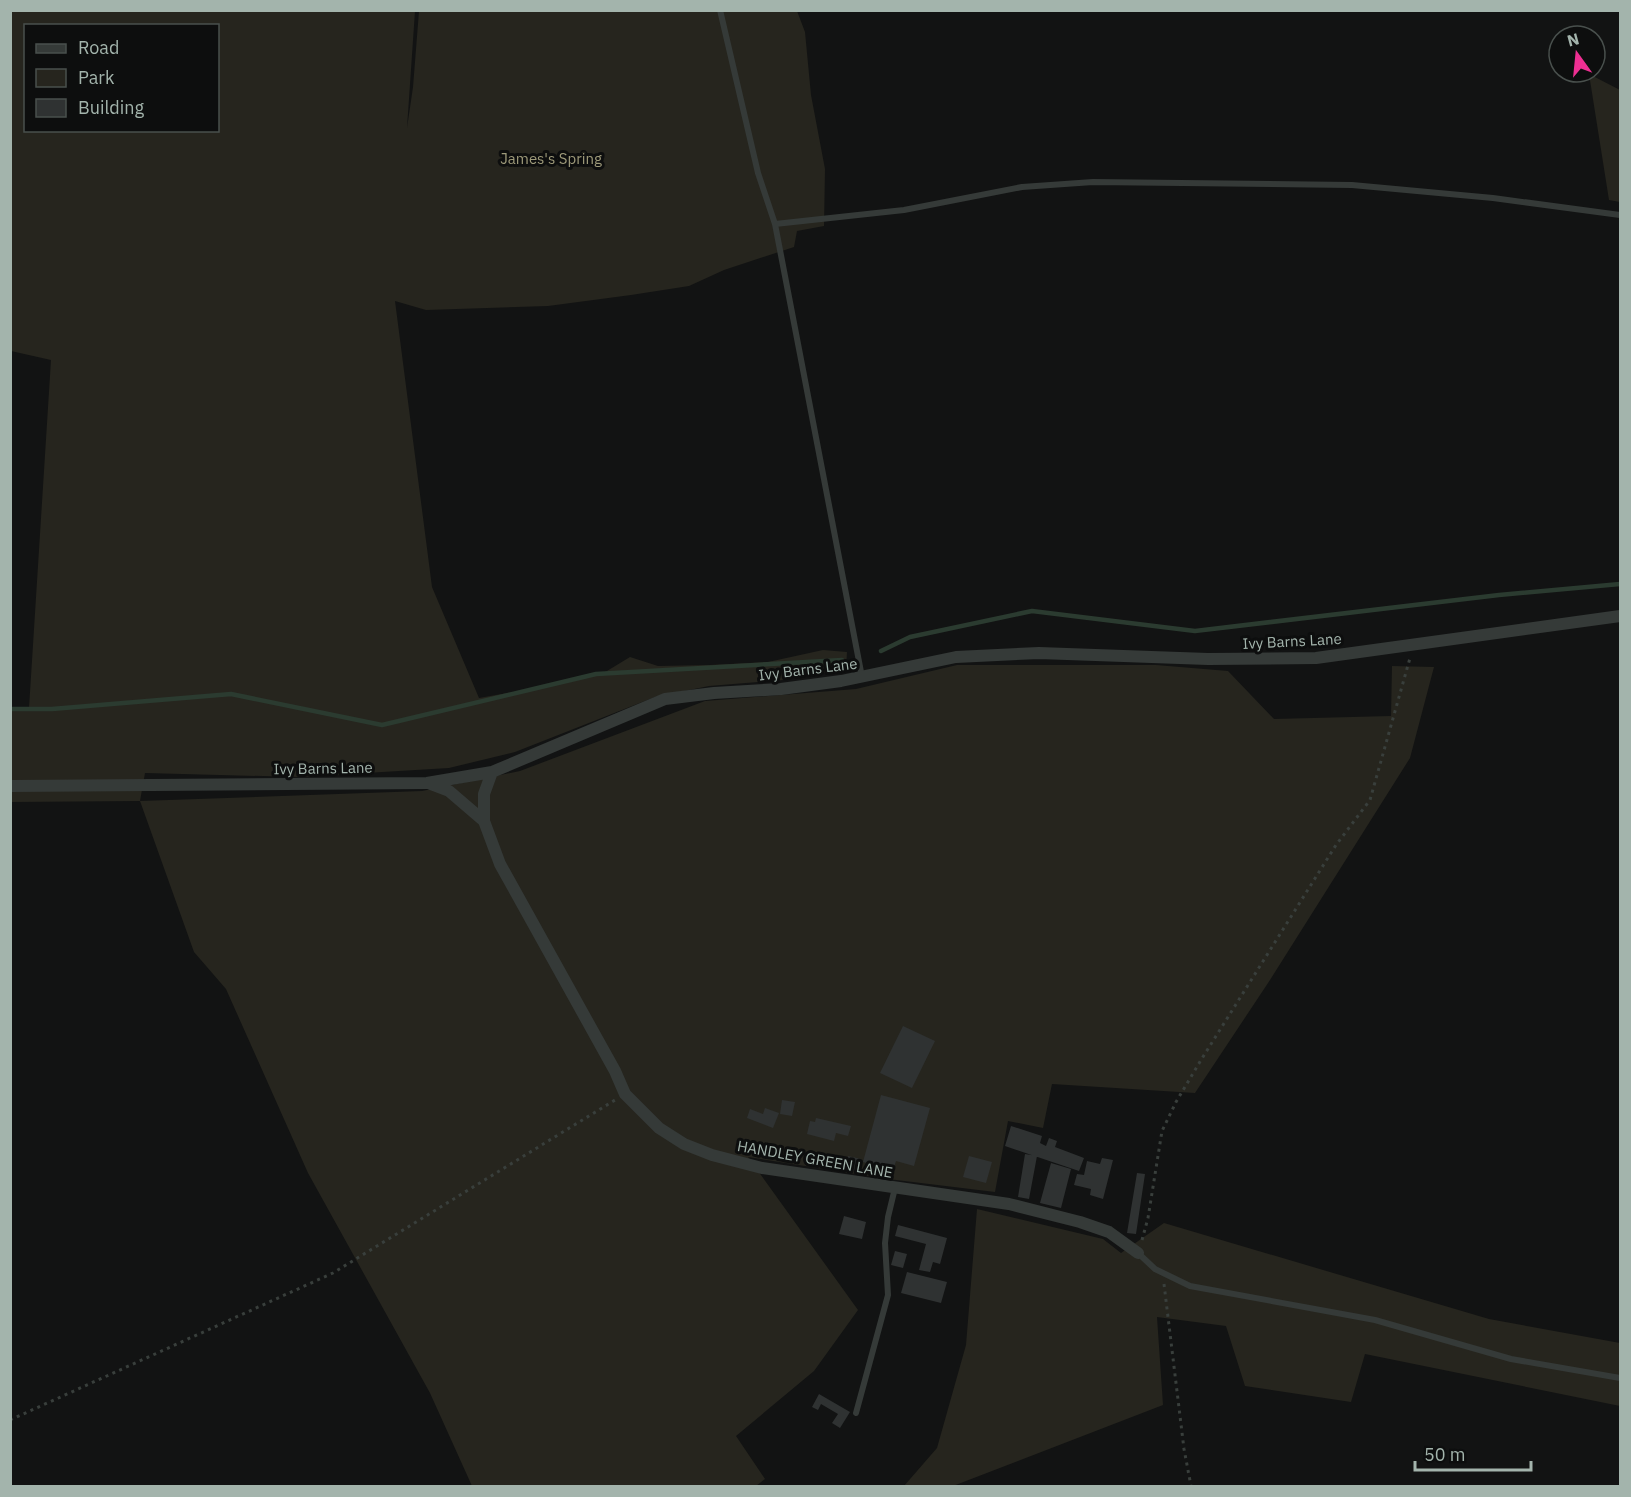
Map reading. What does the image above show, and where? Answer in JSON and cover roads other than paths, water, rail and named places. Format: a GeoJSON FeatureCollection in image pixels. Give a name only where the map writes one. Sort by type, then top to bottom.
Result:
{"type":"FeatureCollection","features":[{"type":"Feature","properties":{"kind":"street","name":"Ivy Barns Lane"},"geometry":{"type":"LineString","coordinates":[[10,786],[427,783],[492,772],[665,699],[781,689],[862,677],[956,657],[1039,653],[1208,659],[1316,658],[1620,616]]}},
{"type":"Feature","properties":{"kind":"street","name":"HANDLEY GREEN LANE"},"geometry":{"type":"LineString","coordinates":[[492,772],[484,794],[484,820],[500,864],[615,1071],[625,1094],[659,1128],[684,1144],[712,1155],[762,1168],[1009,1204],[1080,1222],[1109,1232],[1138,1253]]}},
{"type":"Feature","properties":{"kind":"street"},"geometry":{"type":"LineString","coordinates":[[427,783],[449,791],[484,820]]}},
{"type":"Feature","properties":{"kind":"lane"},"geometry":{"type":"LineString","coordinates":[[720,10],[758,174],[775,224],[862,677]]}},
{"type":"Feature","properties":{"kind":"lane"},"geometry":{"type":"LineString","coordinates":[[775,224],[904,210],[1022,187],[1093,182],[1352,186],[1493,198],[1620,215]]}},
{"type":"Feature","properties":{"kind":"lane"},"geometry":{"type":"LineString","coordinates":[[856,1413],[888,1295],[885,1243],[895,1188]]}},
{"type":"Feature","properties":{"kind":"lane"},"geometry":{"type":"LineString","coordinates":[[1138,1253],[1155,1269],[1190,1286],[1375,1320],[1511,1359],[1620,1378]]}},
{"type":"Feature","properties":{"kind":"waterway"},"geometry":{"type":"LineString","coordinates":[[881,651],[910,637],[1032,611],[1195,631],[1499,595],[1620,584]]}},
{"type":"Feature","properties":{"kind":"waterway"},"geometry":{"type":"LineString","coordinates":[[10,709],[52,709],[231,694],[382,725],[596,674],[842,660]]}},
{"type":"Feature","properties":{"kind":"park label","name":"James's Spring"},"geometry":{"type":"Point","coordinates":[551,158]}}]}
